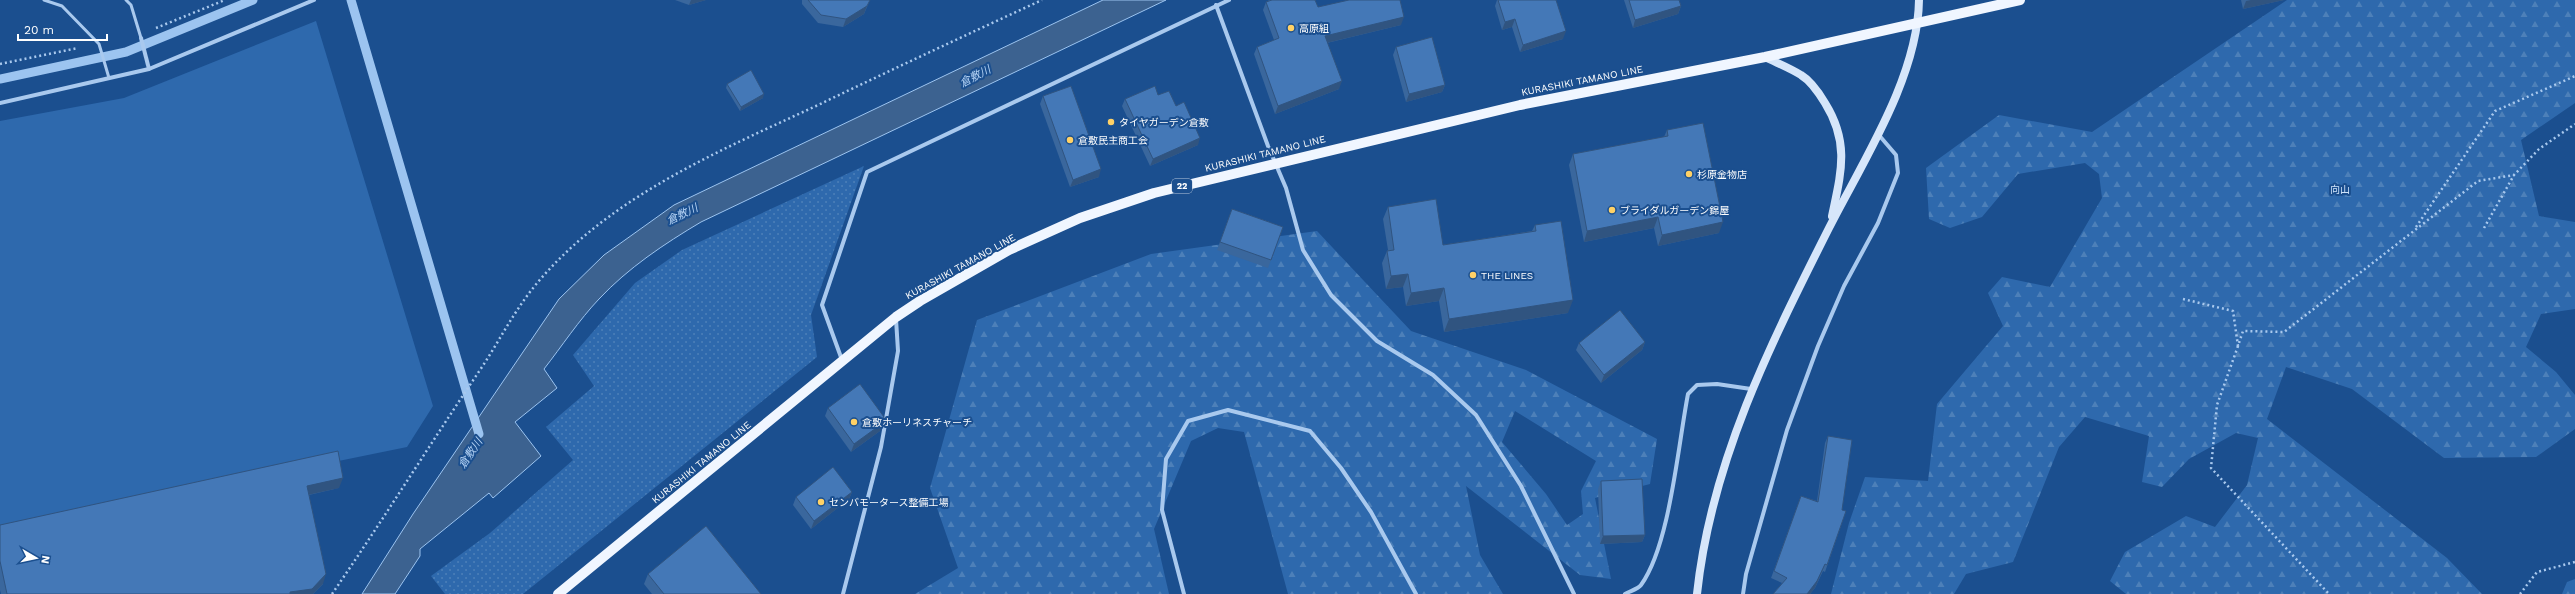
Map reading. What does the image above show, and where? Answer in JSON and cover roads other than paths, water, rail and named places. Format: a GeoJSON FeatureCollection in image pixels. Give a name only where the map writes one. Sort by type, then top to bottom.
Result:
{"type":"FeatureCollection","features":[{"type":"Feature","properties":{"kind":"main road","name":"KURASHIKI TAMANO LINE"},"geometry":{"type":"LineString","coordinates":[[558,594],[896,317],[920,300],[1009,250],[1080,218],[1154,193],[1274,162],[1520,105],[1765,57],[2020,0]]}},
{"type":"Feature","properties":{"kind":"street"},"geometry":{"type":"LineString","coordinates":[[0,103],[149,69],[314,0]]}},
{"type":"Feature","properties":{"kind":"street"},"geometry":{"type":"LineString","coordinates":[[842,362],[822,305],[867,172],[1229,0]]}},
{"type":"Feature","properties":{"kind":"street"},"geometry":{"type":"LineString","coordinates":[[1697,594],[1701,550],[1724,461],[1751,389],[1830,226],[1878,134],[1908,60],[1917,23],[1919,0]]}},
{"type":"Feature","properties":{"kind":"street"},"geometry":{"type":"LineString","coordinates":[[1216,6],[1274,162],[1286,188],[1303,250],[1331,295],[1377,341],[1433,375],[1476,415],[1521,486],[1574,594]]}},
{"type":"Feature","properties":{"kind":"street"},"geometry":{"type":"LineString","coordinates":[[141,38],[149,69]]}},
{"type":"Feature","properties":{"kind":"street"},"geometry":{"type":"LineString","coordinates":[[1765,57],[1802,76],[1818,92],[1831,114],[1842,140],[1841,174],[1830,226]]}},
{"type":"Feature","properties":{"kind":"street"},"geometry":{"type":"LineString","coordinates":[[1743,594],[1746,574],[1787,430],[1844,286],[1878,223],[1898,173],[1896,155],[1878,134]]}},
{"type":"Feature","properties":{"kind":"street"},"geometry":{"type":"LineString","coordinates":[[843,594],[881,447],[898,351],[896,317]]}},
{"type":"Feature","properties":{"kind":"street"},"geometry":{"type":"LineString","coordinates":[[1625,594],[1640,586],[1650,569],[1659,545],[1688,394],[1697,386],[1717,384],[1751,389]]}},
{"type":"Feature","properties":{"kind":"street"},"geometry":{"type":"LineString","coordinates":[[1184,594],[1162,510],[1166,460],[1188,421],[1228,410],[1310,431],[1341,468],[1371,512],[1416,594]]}},
{"type":"Feature","properties":{"kind":"lane"},"geometry":{"type":"LineString","coordinates":[[44,0],[62,6],[99,44],[109,78]]}},
{"type":"Feature","properties":{"kind":"lane"},"geometry":{"type":"LineString","coordinates":[[126,0],[131,5],[141,38]]}},
{"type":"Feature","properties":{"kind":"water","name":"倉敷川"},"geometry":{"type":"Polygon","coordinates":[[[1103,0],[1166,0],[701,222],[660,248],[634,267],[610,288],[592,307],[544,369],[557,388],[515,422],[541,456],[493,498],[489,493],[420,549],[420,556],[395,594],[362,594],[413,514],[559,299],[604,255],[674,205],[1103,0]]]}},
{"type":"Feature","properties":{"kind":"waterway"},"geometry":{"type":"LineString","coordinates":[[0,79],[126,52],[253,0]]}},
{"type":"Feature","properties":{"kind":"waterway","name":"倉敷川"},"geometry":{"type":"LineString","coordinates":[[351,0],[479,434]]}},
{"type":"Feature","properties":{"kind":"place","name":"高原組"},"geometry":{"type":"Point","coordinates":[1291,28]}},
{"type":"Feature","properties":{"kind":"place","name":"タイヤガーデン倉敷"},"geometry":{"type":"Point","coordinates":[1111,122]}},
{"type":"Feature","properties":{"kind":"place","name":"倉敷民主商工会"},"geometry":{"type":"Point","coordinates":[1070,140]}},
{"type":"Feature","properties":{"kind":"place","name":"杉原金物店"},"geometry":{"type":"Point","coordinates":[1689,174]}},
{"type":"Feature","properties":{"kind":"place","name":"ブライダルガーデン錦屋"},"geometry":{"type":"Point","coordinates":[1612,210]}},
{"type":"Feature","properties":{"kind":"place","name":"THE LINES"},"geometry":{"type":"Point","coordinates":[1473,275]}},
{"type":"Feature","properties":{"kind":"place","name":"倉敷ホーリネスチャーチ"},"geometry":{"type":"Point","coordinates":[854,422]}},
{"type":"Feature","properties":{"kind":"place","name":"センバモータース整備工場"},"geometry":{"type":"Point","coordinates":[821,502]}},
{"type":"Feature","properties":{"kind":"park label","name":"向山"},"geometry":{"type":"Point","coordinates":[2340,189]}}]}
